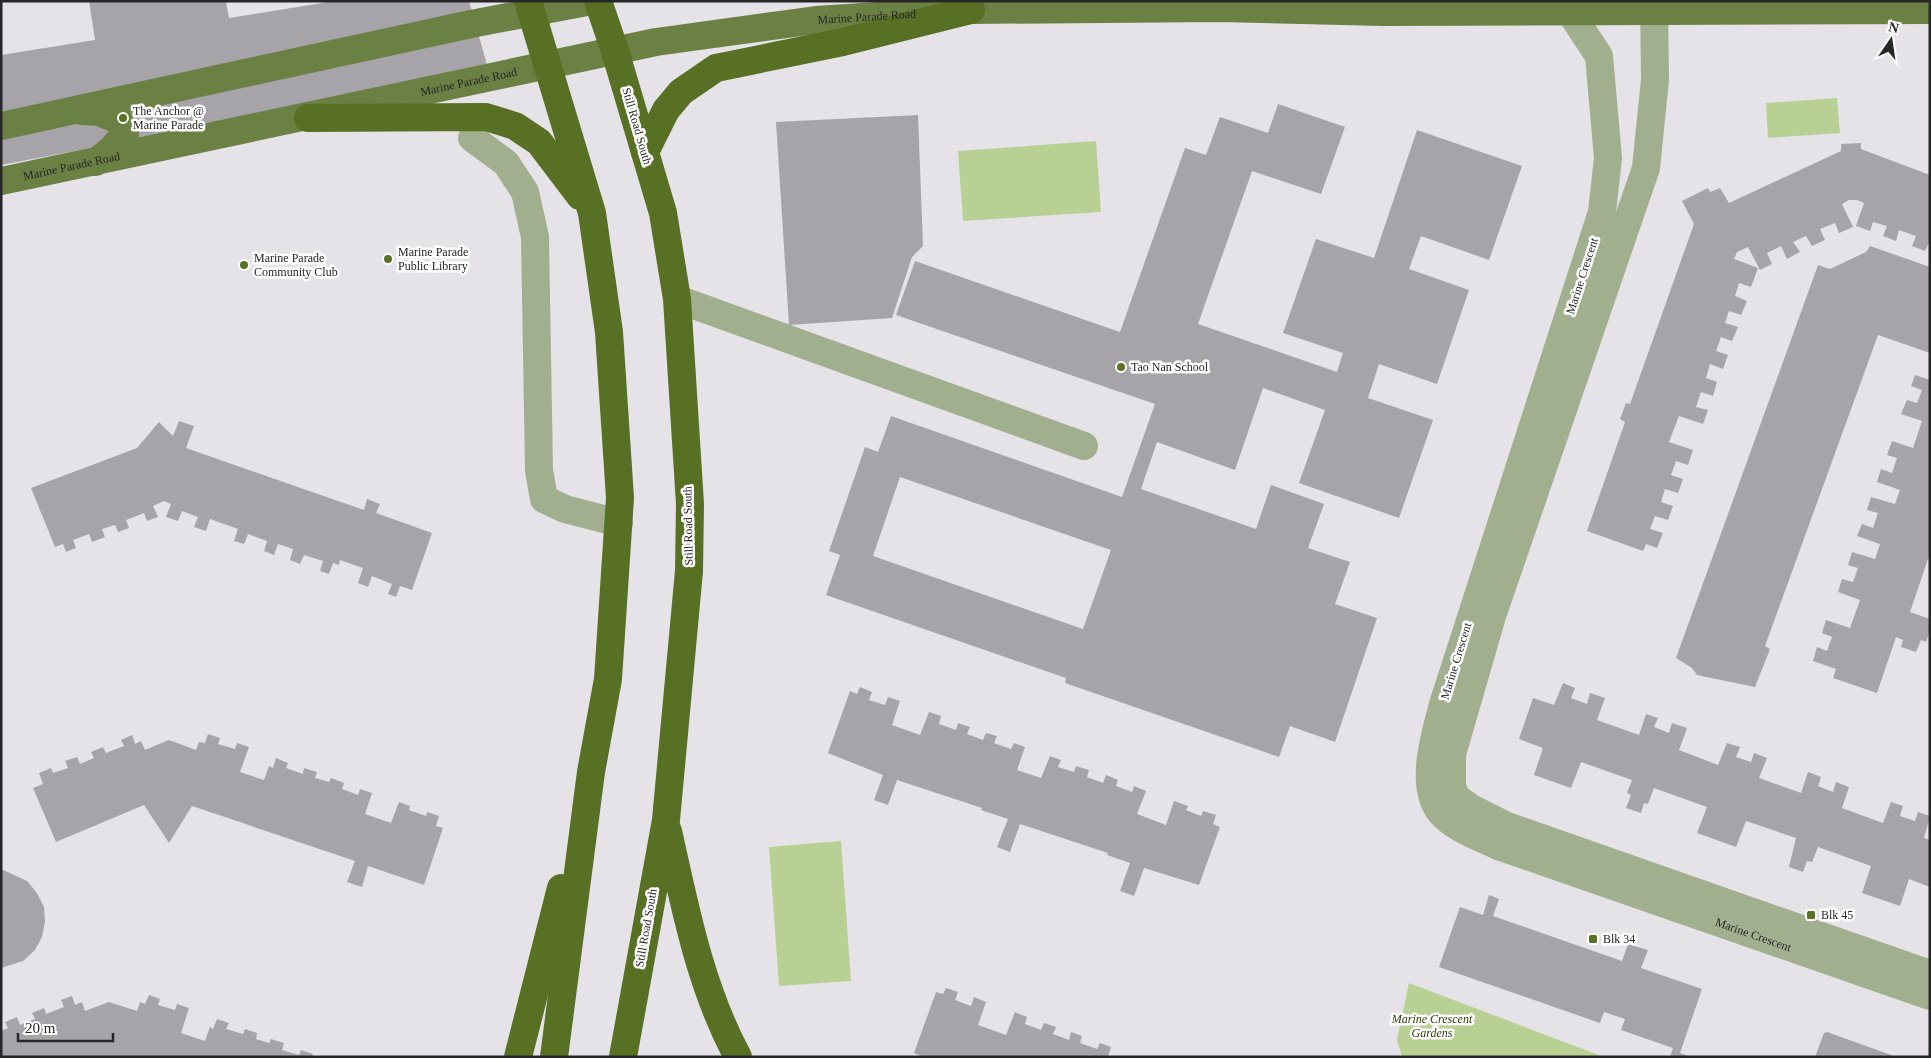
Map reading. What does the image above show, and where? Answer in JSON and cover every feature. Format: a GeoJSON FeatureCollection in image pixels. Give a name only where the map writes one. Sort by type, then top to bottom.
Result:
{"type":"FeatureCollection","features":[{"type":"Feature","properties":{"kind":"highway","name":"Still Road South"},"geometry":{"type":"LineString","coordinates":[[598,1],[663,212],[676,299],[690,504],[689,571],[666,820],[622,1057]]}},
{"type":"Feature","properties":{"kind":"highway"},"geometry":{"type":"LineString","coordinates":[[530,7],[592,213],[609,332],[620,498],[608,679],[591,772],[554,1057]]}},
{"type":"Feature","properties":{"kind":"highway"},"geometry":{"type":"LineString","coordinates":[[645,152],[666,110],[681,92],[716,68],[843,42],[971,10]]}},
{"type":"Feature","properties":{"kind":"highway"},"geometry":{"type":"LineString","coordinates":[[308,118],[486,117],[515,126],[540,142],[592,213]]}},
{"type":"Feature","properties":{"kind":"highway"},"geometry":{"type":"LineString","coordinates":[[518,1057],[591,772]]}},
{"type":"Feature","properties":{"kind":"highway"},"geometry":{"type":"LineString","coordinates":[[666,820],[690,932],[724,1030],[738,1057]]}},
{"type":"Feature","properties":{"kind":"main road"},"geometry":{"type":"LineString","coordinates":[[1,126],[530,7],[592,1]]}},
{"type":"Feature","properties":{"kind":"main road","name":"Marine Parade Road"},"geometry":{"type":"LineString","coordinates":[[1,182],[308,118],[656,42],[816,20],[971,10],[1220,8],[1384,12],[1570,12],[1654,7],[1930,10]]}},
{"type":"Feature","properties":{"kind":"main road"},"geometry":{"type":"LineString","coordinates":[[70,110],[99,112],[119,120],[125,133],[112,149],[96,162]]}},
{"type":"Feature","properties":{"kind":"street","name":"Marine Crescent"},"geometry":{"type":"LineString","coordinates":[[1654,7],[1655,80],[1646,168],[1492,616],[1452,754],[1452,786],[1456,797],[1471,808],[1507,826],[1930,974]]}},
{"type":"Feature","properties":{"kind":"street","name":"Marine Crescent"},"geometry":{"type":"LineString","coordinates":[[1570,12],[1599,56],[1608,158],[1602,212],[1444,701],[1431,751],[1430,789],[1441,813],[1460,827],[1498,846],[1930,996]]}},
{"type":"Feature","properties":{"kind":"street"},"geometry":{"type":"LineString","coordinates":[[472,138],[506,163],[525,192],[535,237],[539,470],[544,499],[565,509],[619,523]]}},
{"type":"Feature","properties":{"kind":"street"},"geometry":{"type":"LineString","coordinates":[[676,299],[1084,446]]}},
{"type":"Feature","properties":{"kind":"green space"},"geometry":{"type":"Polygon","coordinates":[[[1837,98],[1840,133],[1768,138],[1766,103],[1837,98]]]}},
{"type":"Feature","properties":{"kind":"green space"},"geometry":{"type":"Polygon","coordinates":[[[1096,141],[1101,212],[963,221],[958,151],[1096,141]]]}},
{"type":"Feature","properties":{"kind":"green space"},"geometry":{"type":"Polygon","coordinates":[[[841,841],[851,981],[779,986],[769,847],[841,841]]]}},
{"type":"Feature","properties":{"kind":"green space","name":"Marine Crescent Gardens"},"geometry":{"type":"Polygon","coordinates":[[[1409,983],[1604,1057],[1402,1057],[1397,1040],[1409,983]]]}},
{"type":"Feature","properties":{"kind":"building","name":"The Anchor @ Marine Parade"},"geometry":{"type":"Polygon","coordinates":[[[89,1],[226,1],[229,18],[335,1],[469,1],[489,72],[1,165],[1,55],[95,40],[89,1]]]}},
{"type":"Feature","properties":{"kind":"building","name":"Tao Nan School"},"geometry":{"type":"Polygon","coordinates":[[[1278,104],[1345,127],[1321,194],[1252,171],[1198,324],[1337,372],[1343,353],[1283,333],[1316,239],[1374,258],[1417,130],[1522,166],[1489,260],[1421,236],[1409,269],[1469,290],[1437,384],[1379,364],[1368,398],[1433,420],[1399,518],[1299,483],[1325,410],[1263,388],[1235,470],[1157,442],[1141,489],[1256,529],[1271,485],[1324,504],[1308,548],[1350,562],[1335,604],[1377,618],[1335,742],[1290,726],[1279,757],[1065,683],[1066,678],[826,595],[840,555],[829,551],[865,447],[878,452],[891,416],[1122,497],[1155,404],[896,315],[915,261],[1120,332],[1185,148],[1206,155],[1220,117],[1268,133],[1278,104]],[[900,477],[873,556],[1083,629],[1111,550],[900,477]]]}},
{"type":"Feature","properties":{"kind":"building"},"geometry":{"type":"Polygon","coordinates":[[[918,115],[923,246],[912,257],[892,318],[789,325],[776,122],[918,115]]]}},
{"type":"Feature","properties":{"kind":"building"},"geometry":{"type":"Polygon","coordinates":[[[1861,143],[1861,149],[1930,175],[1930,241],[1925,251],[1912,246],[1916,236],[1899,230],[1896,241],[1883,236],[1887,226],[1873,222],[1870,231],[1856,226],[1864,203],[1857,200],[1849,200],[1842,204],[1853,227],[1839,233],[1835,223],[1820,229],[1825,240],[1812,246],[1806,236],[1793,242],[1800,252],[1787,259],[1781,246],[1767,253],[1772,264],[1760,270],[1748,247],[1737,252],[1734,259],[1758,268],[1751,287],[1739,283],[1735,296],[1747,301],[1741,315],[1729,311],[1725,323],[1738,327],[1732,341],[1721,337],[1716,351],[1728,355],[1723,369],[1710,364],[1706,378],[1717,382],[1713,396],[1701,392],[1696,407],[1708,410],[1703,424],[1679,416],[1669,442],[1693,450],[1688,465],[1676,461],[1671,475],[1683,479],[1678,493],[1665,489],[1661,502],[1673,506],[1668,520],[1655,516],[1650,529],[1663,533],[1657,548],[1646,544],[1643,551],[1587,531],[1625,422],[1620,419],[1626,403],[1630,404],[1694,224],[1682,201],[1708,188],[1710,192],[1720,188],[1729,203],[1841,151],[1841,144],[1861,143]]]}},
{"type":"Feature","properties":{"kind":"building"},"geometry":{"type":"Polygon","coordinates":[[[1870,246],[1930,267],[1930,353],[1878,335],[1765,646],[1770,649],[1755,687],[1697,675],[1692,668],[1676,658],[1818,265],[1830,269],[1866,252],[1870,246]]]}},
{"type":"Feature","properties":{"kind":"building"},"geometry":{"type":"Polygon","coordinates":[[[1915,375],[1930,380],[1930,553],[1910,612],[1930,619],[1930,631],[1926,642],[1921,640],[1916,652],[1901,647],[1903,640],[1896,637],[1877,693],[1833,678],[1836,669],[1813,661],[1817,647],[1827,651],[1832,637],[1822,633],[1826,620],[1850,628],[1860,600],[1838,592],[1842,579],[1853,582],[1858,568],[1848,565],[1852,552],[1875,559],[1880,544],[1857,536],[1862,524],[1873,528],[1878,513],[1867,510],[1871,497],[1895,504],[1900,490],[1877,482],[1881,469],[1892,473],[1897,458],[1887,455],[1892,441],[1913,448],[1922,421],[1901,414],[1907,400],[1917,403],[1922,390],[1911,386],[1915,375]]]}},
{"type":"Feature","properties":{"kind":"building"},"geometry":{"type":"Polygon","coordinates":[[[179,421],[194,426],[186,448],[364,510],[367,499],[380,504],[376,513],[432,533],[412,590],[400,586],[396,597],[388,594],[392,584],[372,576],[368,587],[358,583],[363,568],[340,560],[339,565],[333,563],[329,574],[320,571],[323,561],[304,555],[300,564],[290,560],[293,549],[278,544],[274,555],[264,551],[267,541],[248,534],[244,544],[234,541],[238,529],[210,519],[206,531],[194,527],[198,517],[182,511],[178,521],[166,517],[171,504],[164,501],[153,506],[158,517],[147,521],[144,513],[126,520],[129,528],[118,532],[115,525],[102,529],[105,537],[92,542],[89,534],[73,540],[76,548],[66,552],[63,544],[55,547],[31,488],[137,448],[159,422],[173,436],[179,421]]]}},
{"type":"Feature","properties":{"kind":"building"},"geometry":{"type":"Polygon","coordinates":[[[1563,683],[1575,688],[1571,698],[1587,704],[1590,693],[1605,698],[1597,720],[1639,735],[1646,714],[1658,718],[1654,727],[1669,733],[1672,723],[1687,728],[1679,750],[1718,765],[1727,743],[1740,747],[1736,757],[1751,762],[1754,753],[1767,758],[1759,778],[1801,793],[1808,772],[1821,777],[1818,786],[1833,792],[1836,782],[1849,787],[1842,808],[1883,823],[1891,802],[1903,806],[1900,816],[1915,821],[1918,812],[1930,816],[1924,838],[1930,840],[1930,887],[1909,879],[1900,906],[1862,893],[1871,866],[1818,847],[1812,862],[1807,861],[1803,872],[1789,867],[1796,838],[1746,821],[1736,847],[1697,833],[1707,807],[1654,788],[1648,804],[1644,803],[1641,813],[1626,808],[1631,795],[1627,793],[1632,780],[1581,762],[1571,788],[1534,775],[1543,748],[1519,739],[1533,698],[1554,705],[1563,683]]]}},
{"type":"Feature","properties":{"kind":"building"},"geometry":{"type":"Polygon","coordinates":[[[860,687],[872,692],[869,700],[885,705],[888,697],[900,701],[892,725],[920,735],[929,712],[941,716],[939,724],[956,730],[958,723],[970,727],[967,734],[983,740],[986,733],[997,736],[994,743],[1011,749],[1014,743],[1025,747],[1017,770],[1041,778],[1050,756],[1061,760],[1058,767],[1074,772],[1076,766],[1089,770],[1087,777],[1103,783],[1106,775],[1118,780],[1116,786],[1132,792],[1134,786],[1146,791],[1137,814],[1166,825],[1174,801],[1188,806],[1186,810],[1201,816],[1203,811],[1216,815],[1213,824],[1220,827],[1199,885],[1144,868],[1134,896],[1120,891],[1130,863],[1107,855],[1108,853],[1020,824],[1010,852],[997,847],[1008,819],[981,810],[982,808],[897,780],[888,805],[874,800],[883,775],[828,753],[850,691],[857,694],[860,687]]]}},
{"type":"Feature","properties":{"kind":"building"},"geometry":{"type":"Polygon","coordinates":[[[208,734],[220,738],[218,744],[235,749],[237,743],[249,747],[240,772],[264,780],[269,766],[273,768],[276,758],[288,763],[286,768],[303,774],[304,768],[317,772],[315,778],[329,782],[331,778],[344,783],[342,789],[358,795],[360,789],[372,793],[365,814],[391,823],[399,802],[410,806],[409,810],[426,816],[427,812],[439,816],[436,826],[443,828],[424,885],[368,866],[362,887],[347,882],[355,861],[192,806],[169,843],[144,805],[56,842],[33,788],[43,784],[39,773],[51,768],[53,773],[68,768],[65,761],[77,757],[80,764],[94,758],[91,752],[103,747],[106,753],[124,746],[121,740],[132,735],[135,744],[141,741],[145,750],[169,740],[196,750],[199,742],[205,743],[208,734]]]}},
{"type":"Feature","properties":{"kind":"building"},"geometry":{"type":"Polygon","coordinates":[[[1,869],[27,881],[37,893],[44,907],[45,922],[42,937],[35,950],[23,961],[1,968],[1,869]]]}},
{"type":"Feature","properties":{"kind":"building"},"geometry":{"type":"Polygon","coordinates":[[[1489,895],[1499,899],[1493,916],[1622,961],[1628,944],[1648,950],[1641,968],[1702,989],[1680,1053],[1691,1057],[1670,1057],[1673,1048],[1621,1030],[1625,1019],[1604,1012],[1600,1023],[1439,967],[1460,907],[1483,915],[1489,895]]]}},
{"type":"Feature","properties":{"kind":"building"},"geometry":{"type":"Polygon","coordinates":[[[946,988],[958,992],[955,1000],[971,1006],[974,997],[986,1002],[978,1025],[1006,1035],[1015,1012],[1027,1017],[1025,1024],[1041,1030],[1044,1023],[1056,1027],[1053,1034],[1069,1040],[1071,1032],[1082,1036],[1080,1043],[1097,1049],[1100,1043],[1111,1047],[1108,1057],[923,1057],[914,1053],[936,992],[943,994],[946,988]]]}},
{"type":"Feature","properties":{"kind":"building"},"geometry":{"type":"Polygon","coordinates":[[[149,995],[160,999],[158,1005],[175,1010],[177,1004],[189,1008],[181,1033],[205,1041],[210,1027],[213,1029],[217,1019],[229,1023],[226,1029],[243,1034],[245,1029],[257,1033],[256,1039],[269,1043],[271,1039],[284,1043],[282,1050],[299,1055],[301,1050],[313,1054],[312,1057],[1,1057],[1,1031],[8,1028],[5,1022],[17,1017],[20,1025],[35,1019],[32,1013],[44,1008],[46,1014],[64,1007],[61,1000],[72,996],[75,1005],[82,1002],[85,1011],[109,1002],[137,1011],[140,1002],[145,1004],[149,995]]]}},
{"type":"Feature","properties":{"kind":"building"},"geometry":{"type":"Polygon","coordinates":[[[1827,1032],[1894,1057],[1815,1057],[1824,1033],[1827,1032]]]}},
{"type":"Feature","properties":{"kind":"place","name":"The Anchor @ Marine Parade"},"geometry":{"type":"Point","coordinates":[123,118]}},
{"type":"Feature","properties":{"kind":"place","name":"Marine Parade Public Library"},"geometry":{"type":"Point","coordinates":[388,259]}},
{"type":"Feature","properties":{"kind":"place","name":"Marine Parade Community Club"},"geometry":{"type":"Point","coordinates":[244,265]}},
{"type":"Feature","properties":{"kind":"place","name":"Tao Nan School"},"geometry":{"type":"Point","coordinates":[1121,367]}},
{"type":"Feature","properties":{"kind":"place","name":"Blk 45"},"geometry":{"type":"Point","coordinates":[1811,915]}},
{"type":"Feature","properties":{"kind":"place","name":"Blk 34"},"geometry":{"type":"Point","coordinates":[1593,939]}}]}
